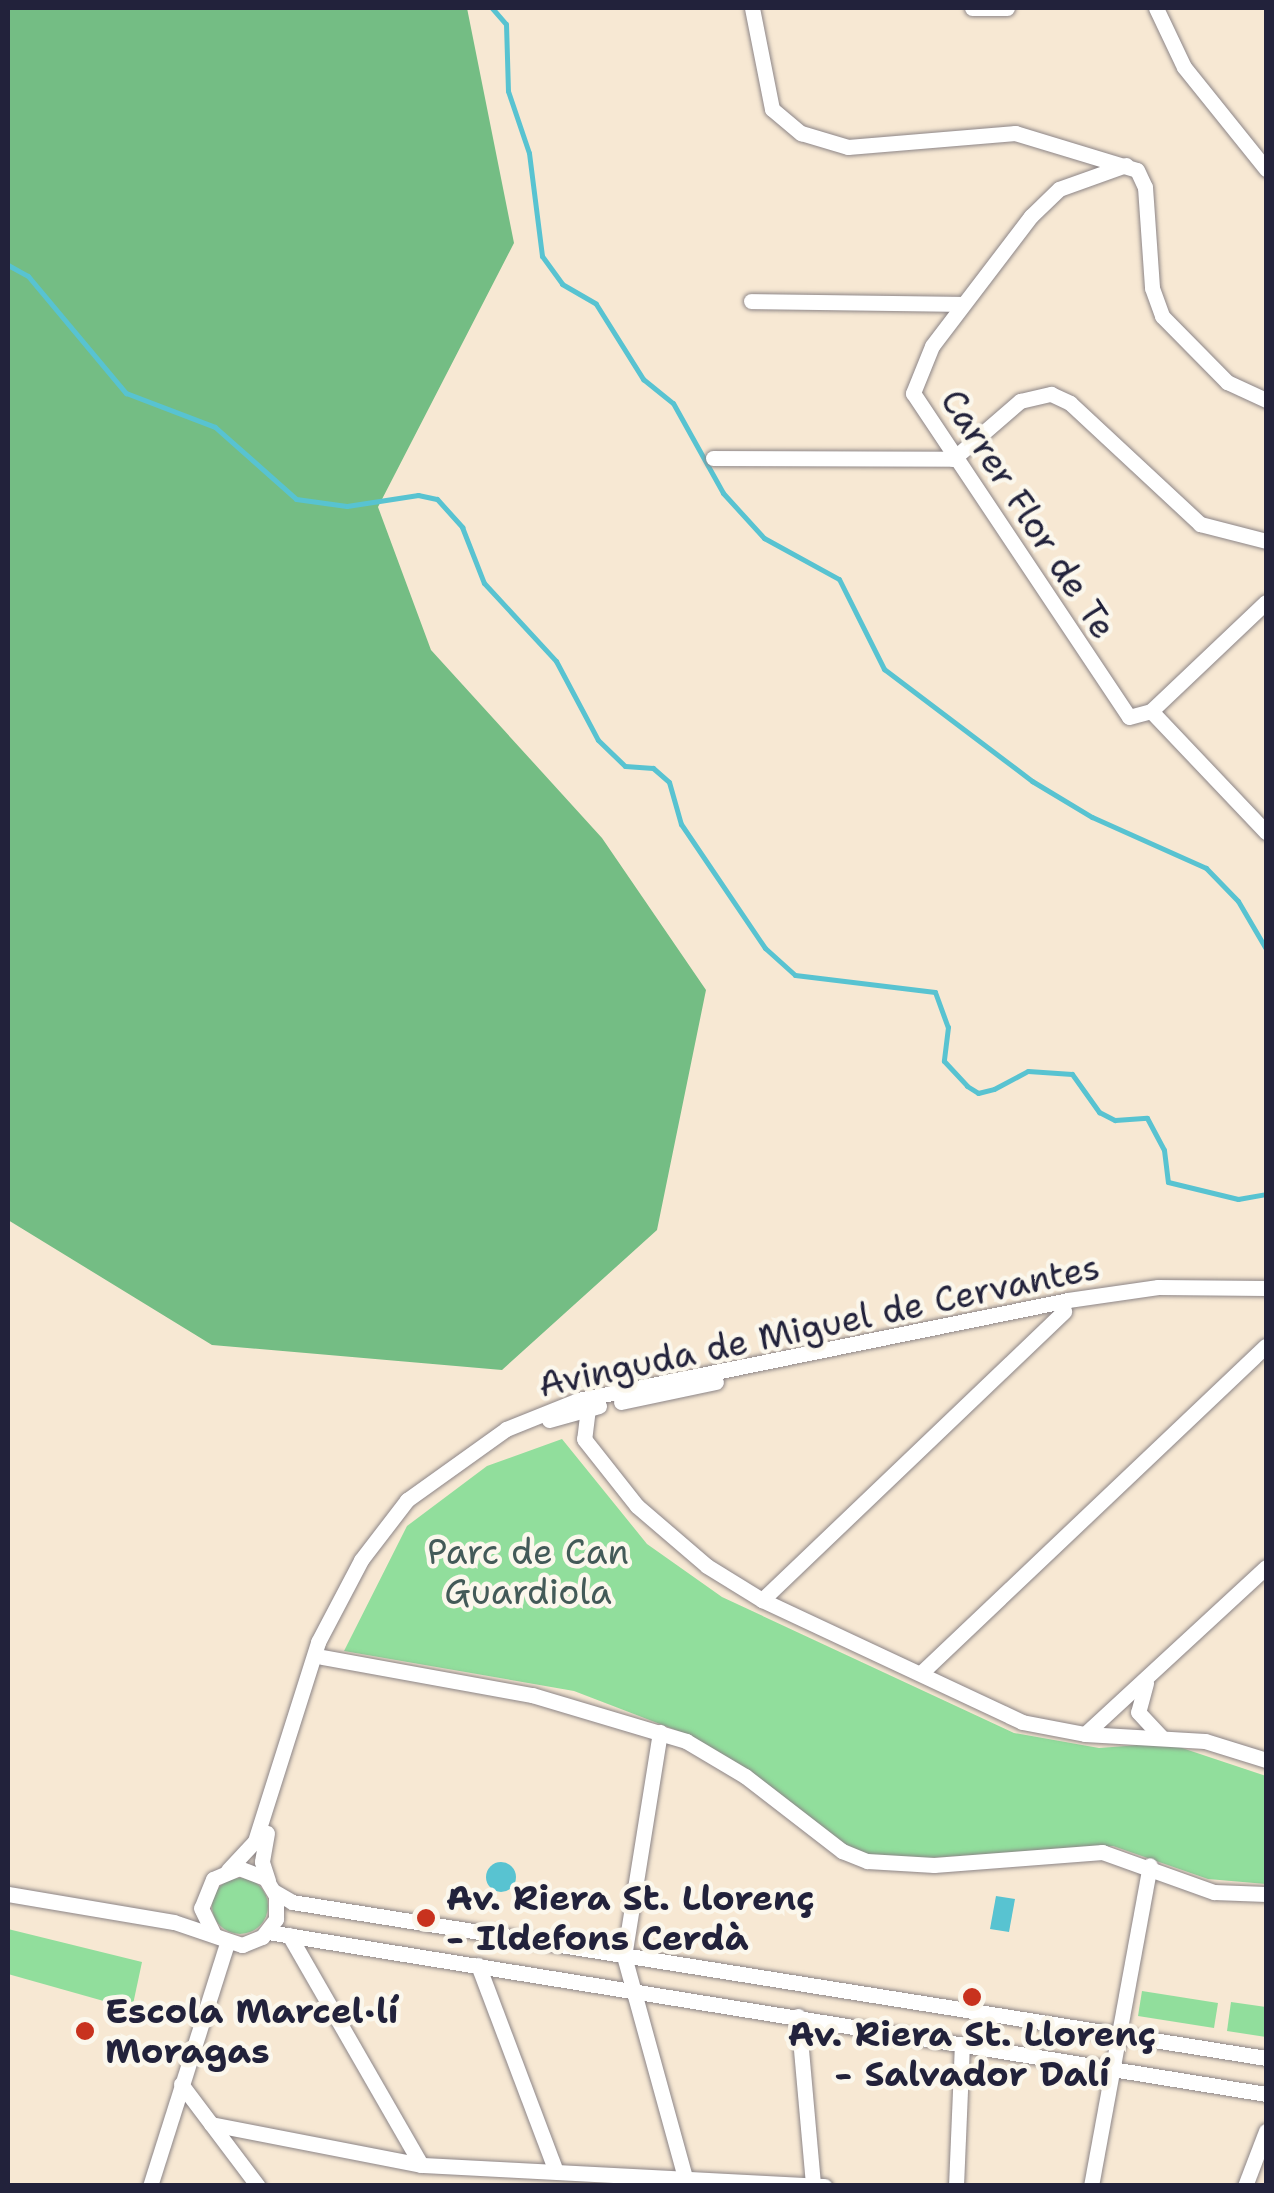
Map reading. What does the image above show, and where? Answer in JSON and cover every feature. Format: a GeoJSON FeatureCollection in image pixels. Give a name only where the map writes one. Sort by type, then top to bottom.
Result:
{"type":"FeatureCollection","features":[{"type":"Feature","properties":{"kind":"street"},"geometry":{"type":"LineString","coordinates":[[752,8],[772,109],[801,132],[848,147],[1015,133],[1126,165],[1145,187],[1152,288],[1162,316],[1227,382],[1266,400]]}},
{"type":"Feature","properties":{"kind":"street"},"geometry":{"type":"LineString","coordinates":[[972,8],[1006,8]]}},
{"type":"Feature","properties":{"kind":"street"},"geometry":{"type":"LineString","coordinates":[[1156,8],[1184,68],[1266,169]]}},
{"type":"Feature","properties":{"kind":"street","name":"Carrer Flor de Te"},"geometry":{"type":"LineString","coordinates":[[1126,165],[1059,189],[960,304],[915,375],[914,394],[953,459],[1120,708],[1129,717],[1151,711]]}},
{"type":"Feature","properties":{"kind":"street"},"geometry":{"type":"LineString","coordinates":[[751,301],[960,304]]}},
{"type":"Feature","properties":{"kind":"street"},"geometry":{"type":"LineString","coordinates":[[713,458],[953,459],[1020,401],[1051,394],[1070,403],[1200,524],[1266,541]]}},
{"type":"Feature","properties":{"kind":"street"},"geometry":{"type":"LineString","coordinates":[[1266,602],[1151,711],[1266,832]]}},
{"type":"Feature","properties":{"kind":"street","name":"Avinguda de Miguel de Cervantes"},"geometry":{"type":"LineString","coordinates":[[228,1870],[255,1842],[318,1642],[360,1560],[408,1500],[506,1429],[578,1400],[1068,1300],[1175,1286],[1266,1288]]}},
{"type":"Feature","properties":{"kind":"street","name":"Avinguda de Miguel de Cervantes"},"geometry":{"type":"LineString","coordinates":[[271,1886],[264,1844],[322,1657],[353,1588],[410,1512],[497,1444],[588,1408],[1064,1311],[1173,1295],[1266,1297]]}},
{"type":"Feature","properties":{"kind":"street"},"geometry":{"type":"LineString","coordinates":[[762,1600],[1064,1311]]}},
{"type":"Feature","properties":{"kind":"street"},"geometry":{"type":"LineString","coordinates":[[920,1673],[1266,1346]]}},
{"type":"Feature","properties":{"kind":"street"},"geometry":{"type":"LineString","coordinates":[[588,1408],[584,1439],[637,1506],[706,1566],[762,1600],[920,1673],[988,1710],[1085,1734],[1224,1744],[1266,1760]]}},
{"type":"Feature","properties":{"kind":"street"},"geometry":{"type":"LineString","coordinates":[[1085,1734],[1266,1567]]}},
{"type":"Feature","properties":{"kind":"street"},"geometry":{"type":"LineString","coordinates":[[322,1657],[532,1695],[660,1732],[715,1757],[842,1851],[866,1861],[934,1866],[1102,1852],[1150,1865],[1214,1892],[1266,1894]]}},
{"type":"Feature","properties":{"kind":"street"},"geometry":{"type":"LineString","coordinates":[[1149,1678],[1138,1712],[1160,1738]]}},
{"type":"Feature","properties":{"kind":"street"},"geometry":{"type":"LineString","coordinates":[[660,1732],[624,1956],[685,2178]]}},
{"type":"Feature","properties":{"kind":"street"},"geometry":{"type":"LineString","coordinates":[[1091,2186],[1150,1865]]}},
{"type":"Feature","properties":{"kind":"street"},"geometry":{"type":"LineString","coordinates":[[174,1922],[201,1904],[210,1882],[228,1870],[250,1870],[292,1902],[1266,2058]]}},
{"type":"Feature","properties":{"kind":"street"},"geometry":{"type":"LineString","coordinates":[[8,1894],[174,1922],[220,1939],[253,1942],[268,1932],[276,1915],[271,1886]]}},
{"type":"Feature","properties":{"kind":"street"},"geometry":{"type":"LineString","coordinates":[[150,2186],[220,1939],[201,1904]]}},
{"type":"Feature","properties":{"kind":"street"},"geometry":{"type":"LineString","coordinates":[[268,1932],[1266,2094]]}},
{"type":"Feature","properties":{"kind":"street"},"geometry":{"type":"LineString","coordinates":[[289,1935],[421,2165]]}},
{"type":"Feature","properties":{"kind":"street"},"geometry":{"type":"LineString","coordinates":[[478,1964],[556,2171]]}},
{"type":"Feature","properties":{"kind":"street"},"geometry":{"type":"LineString","coordinates":[[211,2124],[421,2165],[819,2185],[798,2016]]}},
{"type":"Feature","properties":{"kind":"street"},"geometry":{"type":"LineString","coordinates":[[956,2186],[962,2044]]}},
{"type":"Feature","properties":{"kind":"street"},"geometry":{"type":"LineString","coordinates":[[181,2084],[258,2186]]}},
{"type":"Feature","properties":{"kind":"street"},"geometry":{"type":"LineString","coordinates":[[1245,2186],[1266,2132]]}},
{"type":"Feature","properties":{"kind":"green space"},"geometry":{"type":"Polygon","coordinates":[[[8,8],[467,8],[514,243],[378,507],[431,650],[602,838],[706,990],[657,1230],[502,1370],[212,1345],[8,1220],[8,8]]]}},
{"type":"Feature","properties":{"kind":"green space","name":"Parc de Can Guardiola"},"geometry":{"type":"Polygon","coordinates":[[[562,1439],[647,1544],[722,1597],[1014,1733],[1099,1748],[1167,1743],[1266,1776],[1266,1884],[1208,1879],[1113,1846],[897,1860],[854,1852],[686,1734],[574,1691],[344,1651],[407,1526],[487,1466],[562,1439]]]}},
{"type":"Feature","properties":{"kind":"green space"},"geometry":{"type":"Polygon","coordinates":[[[240,1878],[260,1886],[268,1906],[260,1926],[240,1934],[220,1926],[212,1906],[220,1886],[240,1878]]]}},
{"type":"Feature","properties":{"kind":"green space"},"geometry":{"type":"Polygon","coordinates":[[[8,1929],[142,1962],[132,2009],[8,1974],[8,1929]]]}},
{"type":"Feature","properties":{"kind":"green space"},"geometry":{"type":"Polygon","coordinates":[[[1142,1991],[1218,2003],[1214,2028],[1138,2016],[1142,1991]]]}},
{"type":"Feature","properties":{"kind":"green space"},"geometry":{"type":"Polygon","coordinates":[[[1231,2002],[1266,2007],[1266,2037],[1227,2031],[1231,2002]]]}},
{"type":"Feature","properties":{"kind":"water"},"geometry":{"type":"Polygon","coordinates":[[[501,1862],[515,1871],[516,1877],[507,1891],[501,1892],[487,1883],[486,1877],[495,1863],[501,1862]]]}},
{"type":"Feature","properties":{"kind":"water"},"geometry":{"type":"Polygon","coordinates":[[[996,1896],[1015,1899],[1009,1932],[990,1929],[996,1896]]]}},
{"type":"Feature","properties":{"kind":"waterway"},"geometry":{"type":"LineString","coordinates":[[492,8],[506,24],[508,91],[529,153],[542,256],[562,284],[596,304],[643,379],[673,403],[723,493],[764,538],[839,579],[884,669],[1032,781],[1092,817],[1206,868],[1238,901],[1266,949]]}},
{"type":"Feature","properties":{"kind":"waterway"},"geometry":{"type":"LineString","coordinates":[[8,265],[28,276],[126,393],[215,427],[296,499],[347,506],[418,495],[437,499],[462,527],[484,583],[556,661],[598,740],[625,766],[653,768],[669,782],[681,824],[765,948],[795,975],[935,992],[948,1027],[944,1061],[978,1093],[1028,1071],[1072,1074],[1099,1112],[1115,1120],[1147,1118],[1164,1150],[1168,1182],[1238,1199],[1266,1194]]}},
{"type":"Feature","properties":{"kind":"place","name":"Av. Riera St. Llorenç - Ildefons Cerdà"},"geometry":{"type":"Point","coordinates":[426,1918]}},
{"type":"Feature","properties":{"kind":"place","name":"Av. Riera St. Llorenç - Salvador Dalí"},"geometry":{"type":"Point","coordinates":[972,1997]}},
{"type":"Feature","properties":{"kind":"place","name":"Escola Marcel·lí Moragas"},"geometry":{"type":"Point","coordinates":[85,2031]}}]}
